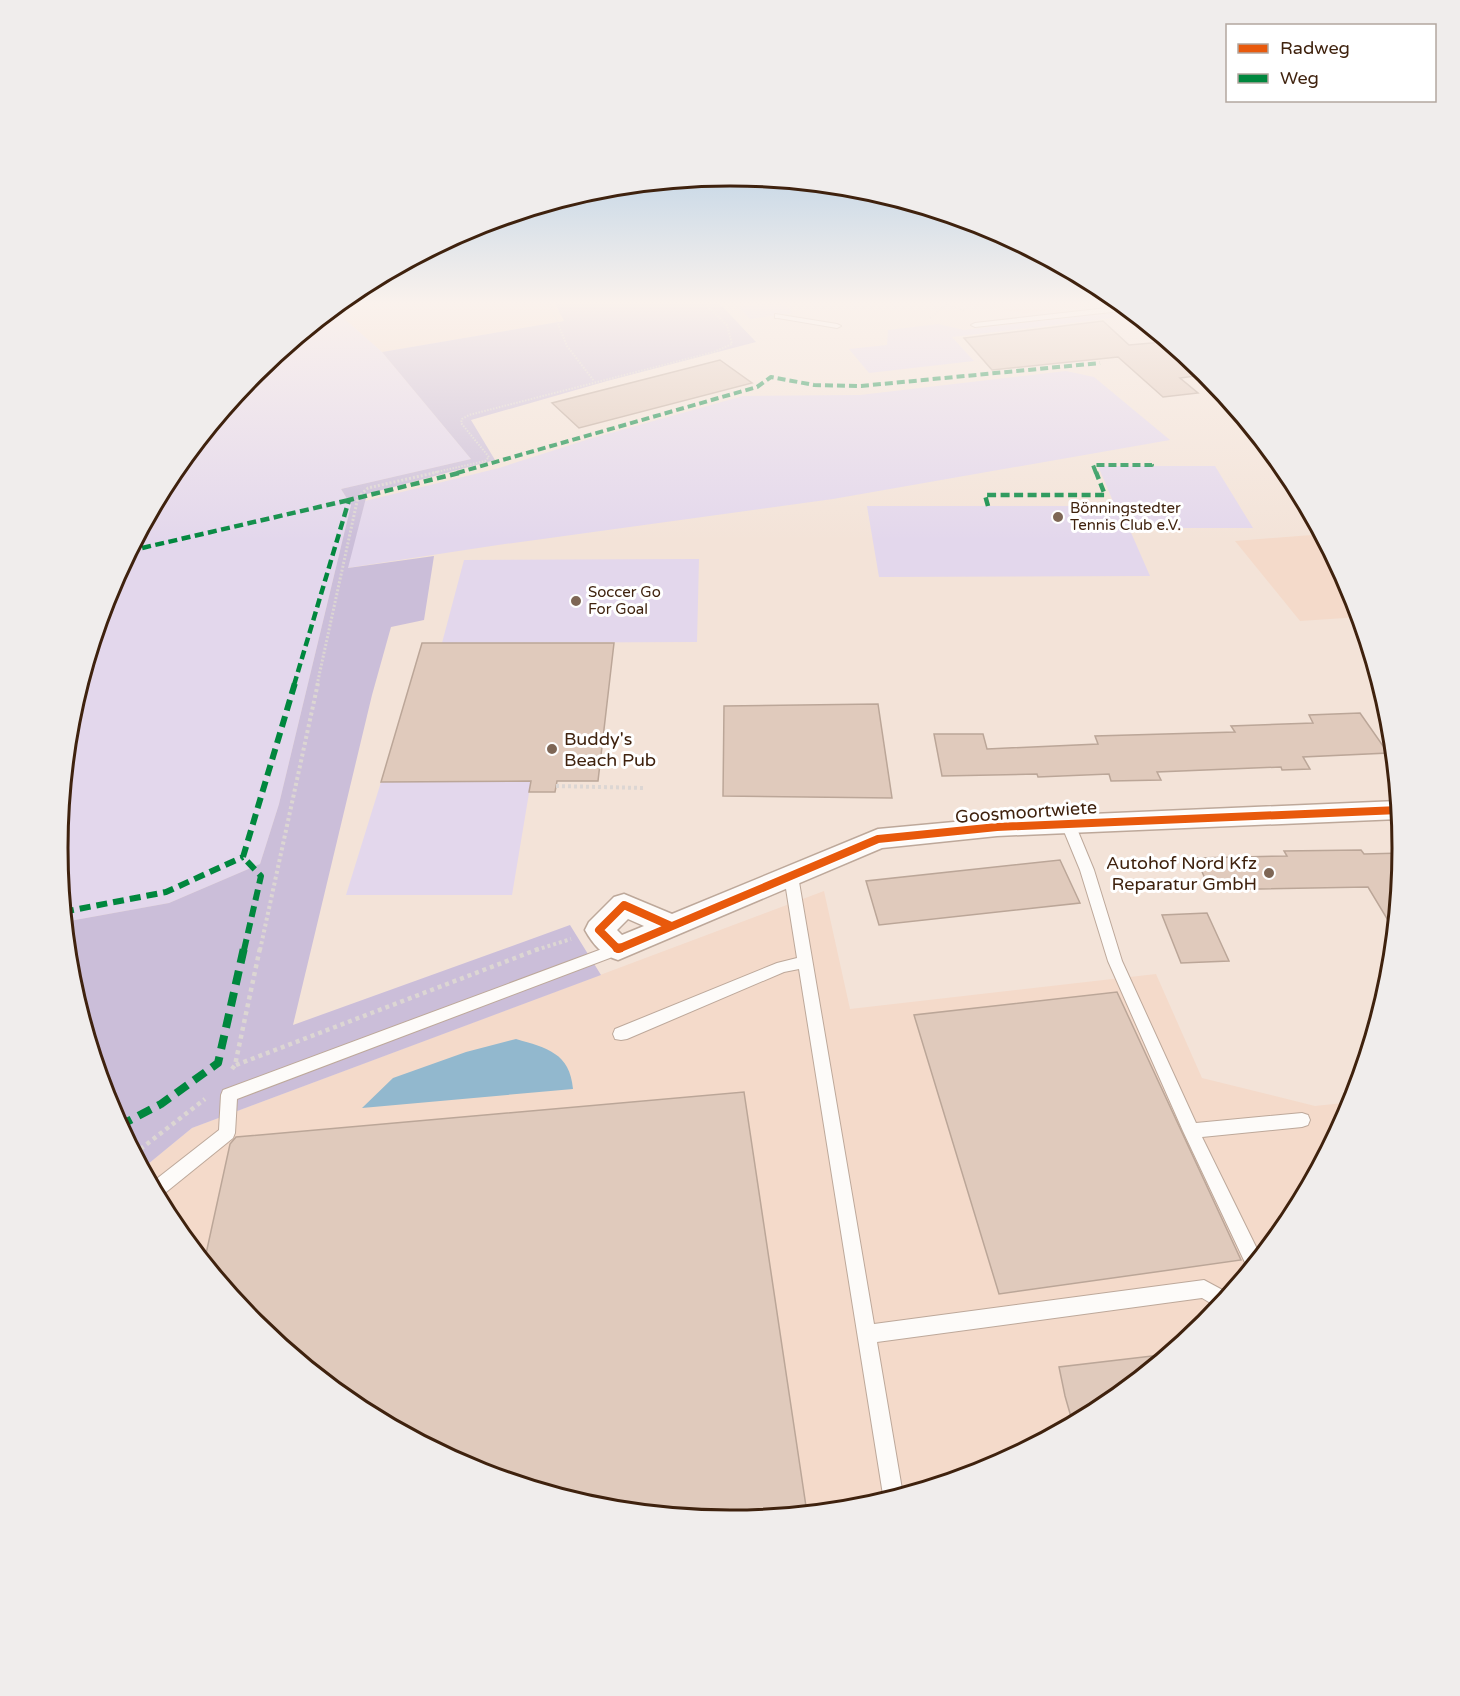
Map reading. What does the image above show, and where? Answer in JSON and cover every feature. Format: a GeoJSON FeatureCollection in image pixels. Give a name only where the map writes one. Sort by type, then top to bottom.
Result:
{"type":"FeatureCollection","features":[{"type":"Feature","properties":{"kind":"street","name":"Goosmoortwiete"},"geometry":{"type":"LineString","coordinates":[[608,940],[671,926],[878,839],[997,827],[1391,810]]}},
{"type":"Feature","properties":{"kind":"street"},"geometry":{"type":"LineString","coordinates":[[608,940],[624,905],[671,926]]}},
{"type":"Feature","properties":{"kind":"lane"},"geometry":{"type":"LineString","coordinates":[[1068,824],[1087,870],[1115,961],[1191,1131],[1251,1257]]}},
{"type":"Feature","properties":{"kind":"lane"},"geometry":{"type":"LineString","coordinates":[[791,876],[892,1490]]}},
{"type":"Feature","properties":{"kind":"lane"},"geometry":{"type":"LineString","coordinates":[[160,1186],[227,1133],[229,1095],[608,940]]}},
{"type":"Feature","properties":{"kind":"lane"},"geometry":{"type":"LineString","coordinates":[[621,1034],[782,967],[805,962]]}},
{"type":"Feature","properties":{"kind":"lane"},"geometry":{"type":"LineString","coordinates":[[1191,1131],[1302,1120]]}},
{"type":"Feature","properties":{"kind":"lane"},"geometry":{"type":"LineString","coordinates":[[866,1334],[1204,1289],[1217,1297]]}},
{"type":"Feature","properties":{"kind":"path"},"geometry":{"type":"LineString","coordinates":[[235,1065],[358,497],[368,488],[485,461],[489,457],[461,423],[462,419],[469,415],[586,383]]}},
{"type":"Feature","properties":{"kind":"path"},"geometry":{"type":"LineString","coordinates":[[556,786],[644,788]]}},
{"type":"Feature","properties":{"kind":"path"},"geometry":{"type":"LineString","coordinates":[[227,1074],[235,1065],[528,952],[608,940]]}},
{"type":"Feature","properties":{"kind":"path"},"geometry":{"type":"LineString","coordinates":[[140,1149],[212,1092]]}},
{"type":"Feature","properties":{"kind":"shaded area"},"geometry":{"type":"Polygon","coordinates":[[[259,383],[408,383],[471,459],[341,489],[351,505],[279,804],[260,864],[169,903],[72,921],[68,848],[73,762],[90,677],[118,594],[156,517],[179,480],[232,411],[259,383]]]}},
{"type":"Feature","properties":{"kind":"shaded area"},"geometry":{"type":"Polygon","coordinates":[[[408,383],[600,383],[471,420],[495,460],[367,494],[348,568],[434,556],[424,620],[391,627],[372,695],[293,1025],[570,925],[601,975],[192,1128],[148,1164],[118,1102],[103,1061],[80,977],[72,921],[169,903],[260,864],[279,804],[351,505],[341,489],[471,459],[408,383]]]}},
{"type":"Feature","properties":{"kind":"shaded area"},"geometry":{"type":"Polygon","coordinates":[[[962,383],[1101,383],[1170,440],[833,499],[347,568],[365,501],[499,468],[589,439],[743,396],[860,395],[962,383]]]}},
{"type":"Feature","properties":{"kind":"shaded area","name":"Bönningstedter Tennis Club e.V."},"geometry":{"type":"Polygon","coordinates":[[[1098,466],[1215,466],[1253,528],[1129,528],[1150,576],[879,577],[867,506],[1115,506],[1098,466]]]}},
{"type":"Feature","properties":{"kind":"shaded area"},"geometry":{"type":"Polygon","coordinates":[[[1312,535],[1324,555],[1351,618],[1300,621],[1235,541],[1312,535]]]}},
{"type":"Feature","properties":{"kind":"shaded area","name":"Soccer Go For Goal"},"geometry":{"type":"Polygon","coordinates":[[[699,559],[697,642],[442,643],[464,560],[699,559]]]}},
{"type":"Feature","properties":{"kind":"shaded area"},"geometry":{"type":"Polygon","coordinates":[[[531,781],[512,895],[346,895],[381,782],[531,781]]]}},
{"type":"Feature","properties":{"kind":"shaded area"},"geometry":{"type":"Polygon","coordinates":[[[824,891],[850,1009],[1156,974],[1202,1078],[1315,1106],[1341,1103],[1304,1179],[1256,1251],[1228,1285],[1167,1346],[1098,1399],[1061,1422],[984,1460],[901,1488],[816,1505],[730,1510],[644,1505],[559,1488],[476,1460],[399,1422],[362,1399],[293,1346],[262,1316],[232,1285],[179,1216],[148,1164],[192,1128],[824,891]]]}},
{"type":"Feature","properties":{"kind":"water"},"geometry":{"type":"Polygon","coordinates":[[[516,1039],[547,1049],[562,1060],[571,1077],[573,1089],[362,1108],[393,1078],[466,1052],[516,1039]]]}},
{"type":"Feature","properties":{"kind":"building"},"geometry":{"type":"Polygon","coordinates":[[[630,383],[751,383],[579,428],[552,403],[630,383]]]}},
{"type":"Feature","properties":{"kind":"building"},"geometry":{"type":"Polygon","coordinates":[[[1147,383],[1186,383],[1198,393],[1163,397],[1147,383]]]}},
{"type":"Feature","properties":{"kind":"building"},"geometry":{"type":"Polygon","coordinates":[[[422,643],[614,643],[598,781],[557,781],[555,792],[529,792],[531,781],[381,782],[422,643]]]}},
{"type":"Feature","properties":{"kind":"building"},"geometry":{"type":"Polygon","coordinates":[[[878,704],[892,798],[723,796],[724,706],[878,704]]]}},
{"type":"Feature","properties":{"kind":"building"},"geometry":{"type":"Polygon","coordinates":[[[1360,713],[1385,748],[1386,753],[1303,757],[1310,769],[1282,770],[1281,767],[1157,772],[1161,780],[1111,781],[1109,774],[1038,777],[1037,774],[942,776],[934,734],[983,734],[987,749],[1098,744],[1095,736],[1235,732],[1231,726],[1313,723],[1309,715],[1360,713]]]}},
{"type":"Feature","properties":{"kind":"building"},"geometry":{"type":"Polygon","coordinates":[[[1361,850],[1364,854],[1392,853],[1388,921],[1368,887],[1210,890],[1196,858],[1287,856],[1284,851],[1361,850]]]}},
{"type":"Feature","properties":{"kind":"building"},"geometry":{"type":"Polygon","coordinates":[[[1060,860],[1080,903],[879,925],[866,881],[1060,860]]]}},
{"type":"Feature","properties":{"kind":"building"},"geometry":{"type":"Polygon","coordinates":[[[1207,913],[1229,961],[1181,963],[1162,915],[1207,913]]]}},
{"type":"Feature","properties":{"kind":"building"},"geometry":{"type":"Polygon","coordinates":[[[1117,992],[1241,1260],[999,1294],[914,1015],[1117,992]]]}},
{"type":"Feature","properties":{"kind":"building"},"geometry":{"type":"Polygon","coordinates":[[[744,1092],[806,1506],[773,1509],[687,1509],[601,1498],[559,1488],[476,1460],[399,1422],[362,1399],[293,1346],[232,1285],[206,1254],[230,1144],[236,1137],[744,1092]]]}},
{"type":"Feature","properties":{"kind":"building"},"geometry":{"type":"Polygon","coordinates":[[[1155,1356],[1098,1399],[1071,1416],[1059,1367],[1155,1356]]]}},
{"type":"Feature","properties":{"kind":"marked path"},"geometry":{"type":"LineString","coordinates":[[127,1122],[161,1104],[218,1063],[261,876],[243,857],[349,500],[499,463],[577,437],[757,387],[762,383]]}},
{"type":"Feature","properties":{"kind":"marked path"},"geometry":{"type":"LineString","coordinates":[[804,383],[861,386],[891,383]]}},
{"type":"Feature","properties":{"kind":"marked path"},"geometry":{"type":"LineString","coordinates":[[988,506],[985,495],[1105,495],[1093,465],[1152,465],[1150,461]]}},
{"type":"Feature","properties":{"kind":"marked path"},"geometry":{"type":"LineString","coordinates":[[139,549],[349,500]]}},
{"type":"Feature","properties":{"kind":"marked path"},"geometry":{"type":"LineString","coordinates":[[71,910],[166,892],[243,857]]}},
{"type":"Feature","properties":{"kind":"cycle path"},"geometry":{"type":"LineString","coordinates":[[671,926],[624,905],[599,930],[618,949],[878,839],[997,827],[1391,810]]}},
{"type":"Feature","properties":{"kind":"place","name":"Bönningstedter Tennis Club e.V."},"geometry":{"type":"Point","coordinates":[1058,517]}},
{"type":"Feature","properties":{"kind":"place","name":"Soccer Go For Goal"},"geometry":{"type":"Point","coordinates":[576,601]}},
{"type":"Feature","properties":{"kind":"place","name":"Buddy's Beach Pub"},"geometry":{"type":"Point","coordinates":[552,749]}},
{"type":"Feature","properties":{"kind":"place","name":"Autohof Nord Kfz Reparatur GmbH"},"geometry":{"type":"Point","coordinates":[1269,873]}}]}
